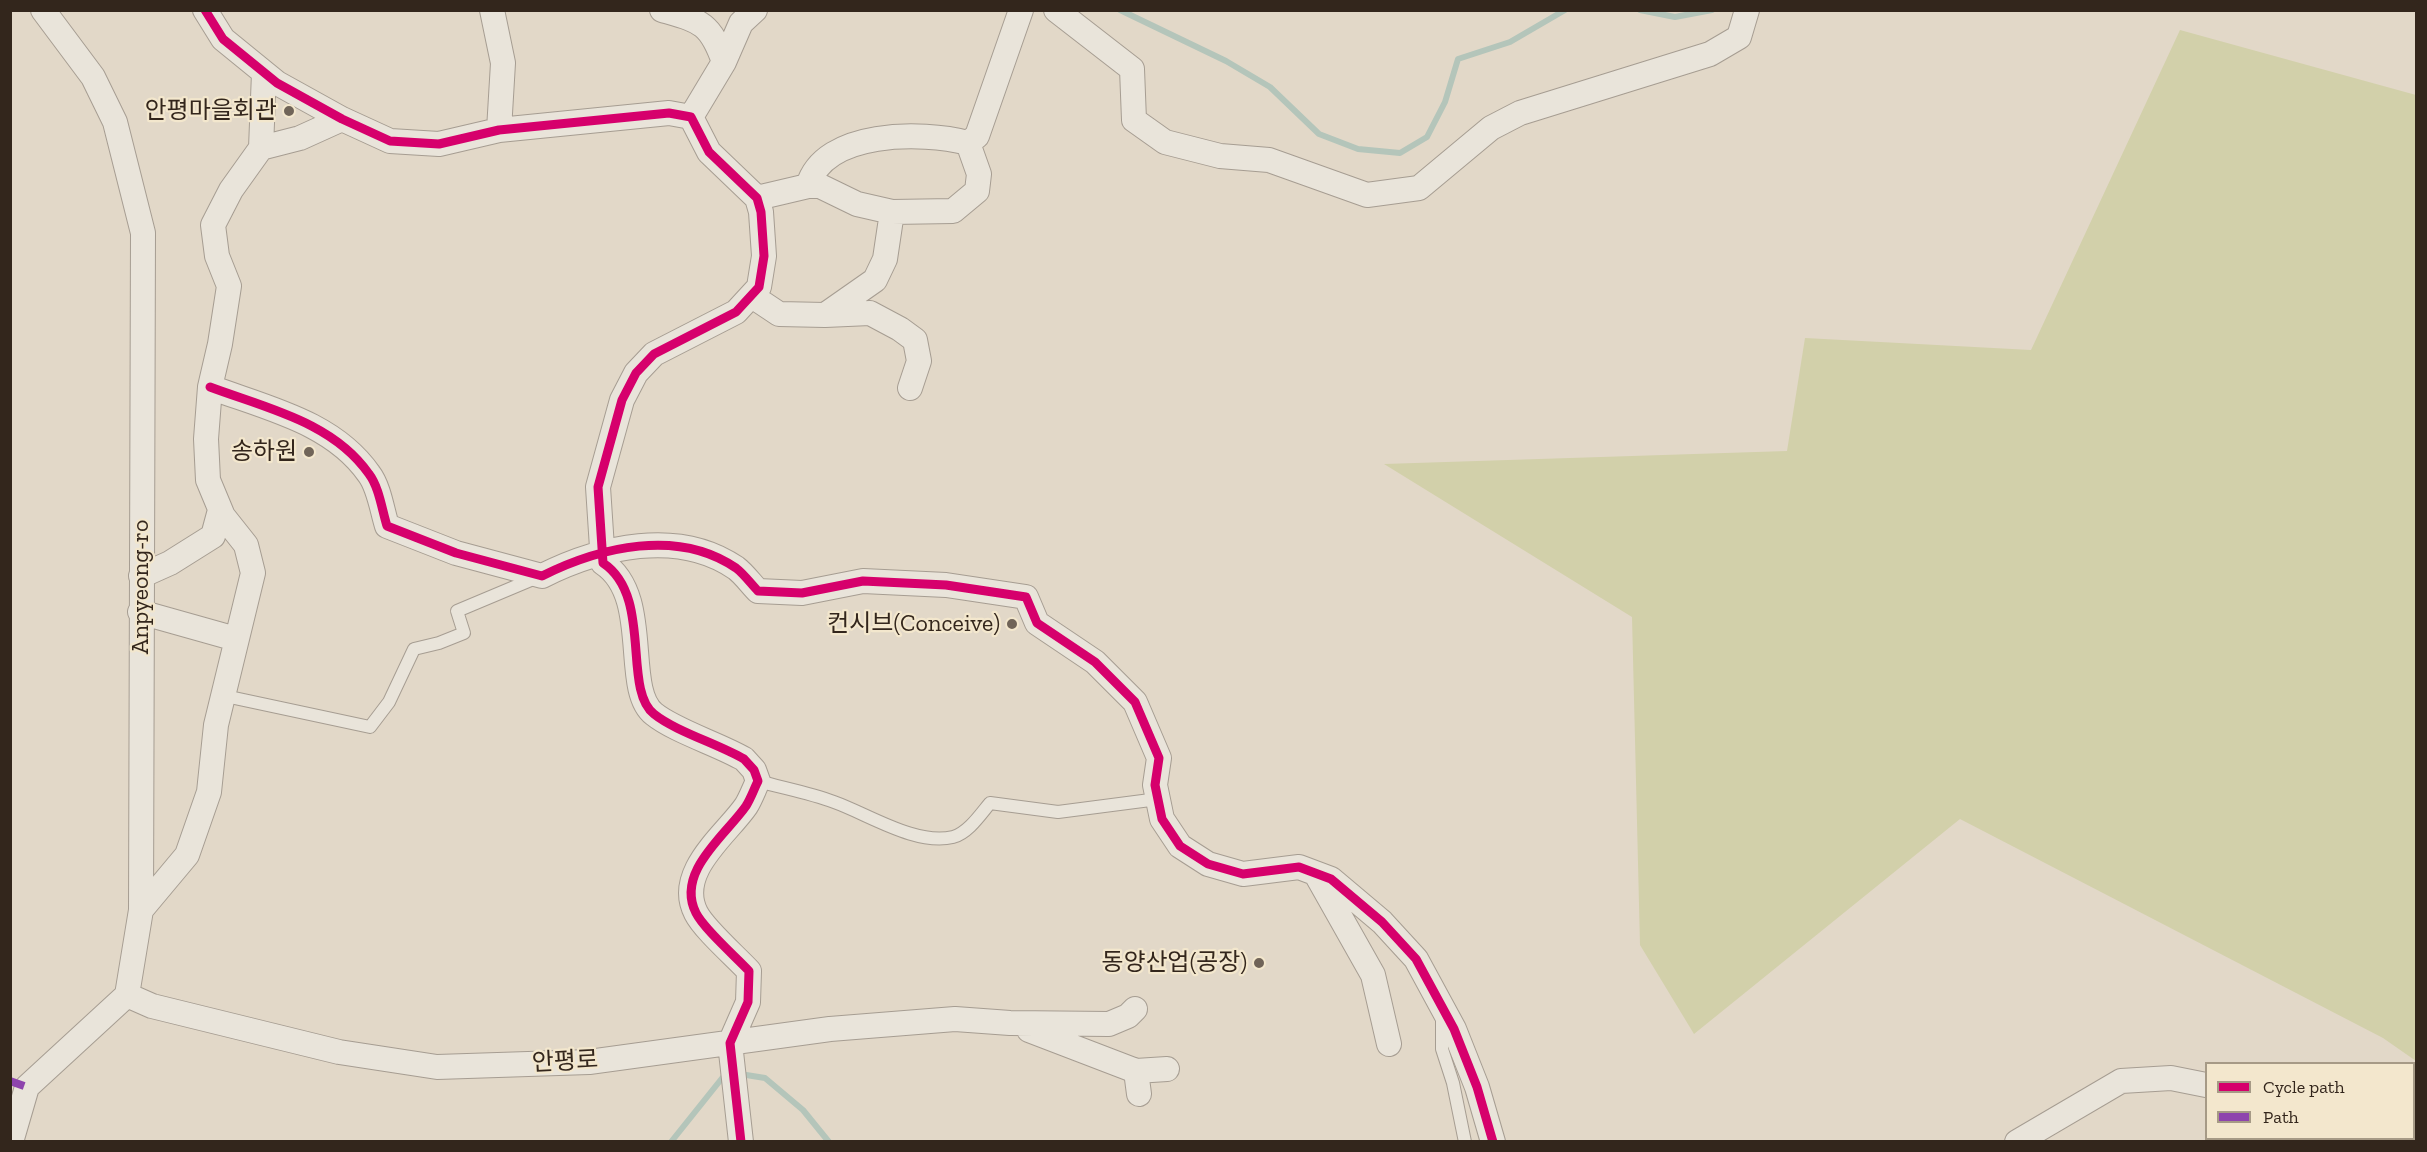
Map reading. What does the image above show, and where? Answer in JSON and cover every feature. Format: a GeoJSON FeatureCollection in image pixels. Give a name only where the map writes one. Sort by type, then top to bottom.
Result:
{"type":"FeatureCollection","features":[{"type":"Feature","properties":{"kind":"street","name":"Anpyeong-ro"},"geometry":{"type":"LineString","coordinates":[[43,10],[93,77],[115,122],[143,233],[140,612],[141,910],[127,995]]}},
{"type":"Feature","properties":{"kind":"street"},"geometry":{"type":"LineString","coordinates":[[205,10],[223,39],[277,83],[342,119],[390,141],[439,144],[498,130],[669,112],[691,117],[709,152],[757,198],[761,212],[764,256],[759,287],[736,312],[654,354],[636,373],[622,400],[598,487],[603,563],[617,572],[633,612],[641,692],[652,713],[744,759],[754,770],[758,781],[746,806],[714,843],[691,884],[692,901],[696,914],[749,971],[748,1002],[733,1064],[741,1142]]}},
{"type":"Feature","properties":{"kind":"street"},"geometry":{"type":"LineString","coordinates":[[492,10],[503,63],[498,130]]}},
{"type":"Feature","properties":{"kind":"street"},"geometry":{"type":"LineString","coordinates":[[662,10],[696,19],[717,41],[724,62]]}},
{"type":"Feature","properties":{"kind":"street"},"geometry":{"type":"LineString","coordinates":[[691,117],[724,62],[741,23],[755,10]]}},
{"type":"Feature","properties":{"kind":"street"},"geometry":{"type":"LineString","coordinates":[[968,143],[977,136],[1021,10]]}},
{"type":"Feature","properties":{"kind":"street"},"geometry":{"type":"LineString","coordinates":[[1056,10],[1132,69],[1134,120],[1165,142],[1220,156],[1269,160],[1367,195],[1419,188],[1491,128],[1520,113],[1710,54],[1739,37],[1748,10]]}},
{"type":"Feature","properties":{"kind":"street"},"geometry":{"type":"LineString","coordinates":[[141,910],[187,855],[209,792],[216,725],[225,696],[236,639],[253,573],[246,545],[220,510],[208,480],[206,439],[210,387],[220,344],[228,286],[217,256],[213,225],[231,190],[261,148],[264,73]]}},
{"type":"Feature","properties":{"kind":"street"},"geometry":{"type":"LineString","coordinates":[[261,148],[300,138],[342,119]]}},
{"type":"Feature","properties":{"kind":"street"},"geometry":{"type":"LineString","coordinates":[[808,186],[812,170],[830,154],[866,140],[952,139],[968,143]]}},
{"type":"Feature","properties":{"kind":"street"},"geometry":{"type":"LineString","coordinates":[[757,198],[808,186],[820,186],[857,204],[892,212],[953,211],[977,191],[979,174],[968,143]]}},
{"type":"Feature","properties":{"kind":"street"},"geometry":{"type":"LineString","coordinates":[[825,315],[875,280],[885,260],[892,212]]}},
{"type":"Feature","properties":{"kind":"street"},"geometry":{"type":"LineString","coordinates":[[752,296],[779,314],[870,313],[900,328],[915,340],[918,361],[910,388]]}},
{"type":"Feature","properties":{"kind":"street"},"geometry":{"type":"LineString","coordinates":[[210,387],[307,422],[349,450],[371,476],[387,526],[456,553],[542,576],[576,558],[602,551],[652,544],[706,551],[737,568],[758,591],[802,593],[863,581],[946,585],[1026,597],[1037,623],[1095,662],[1135,702],[1149,729],[1159,758],[1155,784],[1162,819],[1180,846],[1208,864],[1243,874],[1299,867],[1331,879],[1382,922],[1416,959],[1442,1003],[1477,1087],[1493,1142]]}},
{"type":"Feature","properties":{"kind":"street"},"geometry":{"type":"LineString","coordinates":[[141,576],[170,564],[213,536],[220,510]]}},
{"type":"Feature","properties":{"kind":"street"},"geometry":{"type":"LineString","coordinates":[[140,612],[236,639]]}},
{"type":"Feature","properties":{"kind":"street"},"geometry":{"type":"LineString","coordinates":[[1316,874],[1373,975],[1389,1044]]}},
{"type":"Feature","properties":{"kind":"street"},"geometry":{"type":"LineString","coordinates":[[13,1135],[27,1087],[127,995]]}},
{"type":"Feature","properties":{"kind":"street","name":"안평로"},"geometry":{"type":"LineString","coordinates":[[127,995],[152,1006],[328,1049],[437,1067],[589,1062],[733,1064],[830,1029],[955,1019],[1010,1023]]}},
{"type":"Feature","properties":{"kind":"street"},"geometry":{"type":"LineString","coordinates":[[1010,1023],[1109,1024],[1128,1016],[1135,1009]]}},
{"type":"Feature","properties":{"kind":"street"},"geometry":{"type":"LineString","coordinates":[[1010,1023],[1138,1082],[1167,1069]]}},
{"type":"Feature","properties":{"kind":"street"},"geometry":{"type":"LineString","coordinates":[[2017,1142],[2121,1081],[2205,1074]]}},
{"type":"Feature","properties":{"kind":"street"},"geometry":{"type":"LineString","coordinates":[[2171,1078],[2205,1085]]}},
{"type":"Feature","properties":{"kind":"lane"},"geometry":{"type":"LineString","coordinates":[[225,696],[370,727],[389,702],[414,649],[439,643],[464,633],[457,610],[542,576]]}},
{"type":"Feature","properties":{"kind":"lane"},"geometry":{"type":"LineString","coordinates":[[758,781],[834,801],[904,832],[933,838],[952,837],[963,832],[990,803],[1058,812],[1158,800]]}},
{"type":"Feature","properties":{"kind":"lane"},"geometry":{"type":"LineString","coordinates":[[1442,1003],[1442,1049],[1453,1083],[1466,1142]]}},
{"type":"Feature","properties":{"kind":"shaded area"},"geometry":{"type":"Polygon","coordinates":[[[2180,30],[2416,95],[2416,1061],[2383,1038],[1960,819],[1694,1034],[1640,945],[1632,617],[1384,464],[1787,451],[1805,338],[2031,350],[2180,30]]]}},
{"type":"Feature","properties":{"kind":"waterway"},"geometry":{"type":"LineString","coordinates":[[1120,10],[1226,61],[1270,87],[1319,134],[1358,149],[1400,153],[1427,137],[1445,102],[1458,59],[1510,42],[1565,10]]}},
{"type":"Feature","properties":{"kind":"waterway"},"geometry":{"type":"LineString","coordinates":[[1640,10],[1675,17],[1712,10]]}},
{"type":"Feature","properties":{"kind":"waterway"},"geometry":{"type":"LineString","coordinates":[[740,1074],[765,1078],[803,1110],[829,1142]]}},
{"type":"Feature","properties":{"kind":"waterway"},"geometry":{"type":"LineString","coordinates":[[671,1142],[723,1077],[727,1076]]}},
{"type":"Feature","properties":{"kind":"marked path"},"geometry":{"type":"LineString","coordinates":[[10,1081],[27,1087]]}},
{"type":"Feature","properties":{"kind":"cycle path"},"geometry":{"type":"LineString","coordinates":[[205,10],[223,39],[277,83],[342,119],[390,141],[439,144],[499,130],[669,113],[691,117],[709,152],[757,198],[761,212],[764,256],[759,287],[736,312],[654,354],[636,373],[622,400],[598,487],[603,563],[618,578],[628,597],[633,619],[640,684],[645,702],[654,714],[663,720],[744,759],[754,770],[758,781],[746,806],[697,869],[692,883],[691,898],[696,913],[706,927],[749,971],[748,1002],[730,1043],[741,1142]]}},
{"type":"Feature","properties":{"kind":"cycle path"},"geometry":{"type":"LineString","coordinates":[[210,387],[297,419],[337,441],[354,456],[372,479],[387,526],[456,553],[542,576],[589,557],[614,550],[664,545],[689,548],[713,556],[736,568],[758,591],[802,593],[863,581],[946,585],[1026,597],[1037,623],[1095,662],[1135,702],[1159,758],[1155,785],[1162,819],[1180,846],[1208,864],[1243,874],[1299,867],[1331,879],[1382,922],[1416,959],[1454,1029],[1477,1087],[1493,1142]]}},
{"type":"Feature","properties":{"kind":"place","name":"안평마을회관"},"geometry":{"type":"Point","coordinates":[289,111]}},
{"type":"Feature","properties":{"kind":"place","name":"송하원"},"geometry":{"type":"Point","coordinates":[309,452]}},
{"type":"Feature","properties":{"kind":"place","name":"컨시브(Conceive)"},"geometry":{"type":"Point","coordinates":[1012,624]}},
{"type":"Feature","properties":{"kind":"place","name":"동양산업(공장)"},"geometry":{"type":"Point","coordinates":[1259,963]}}]}
